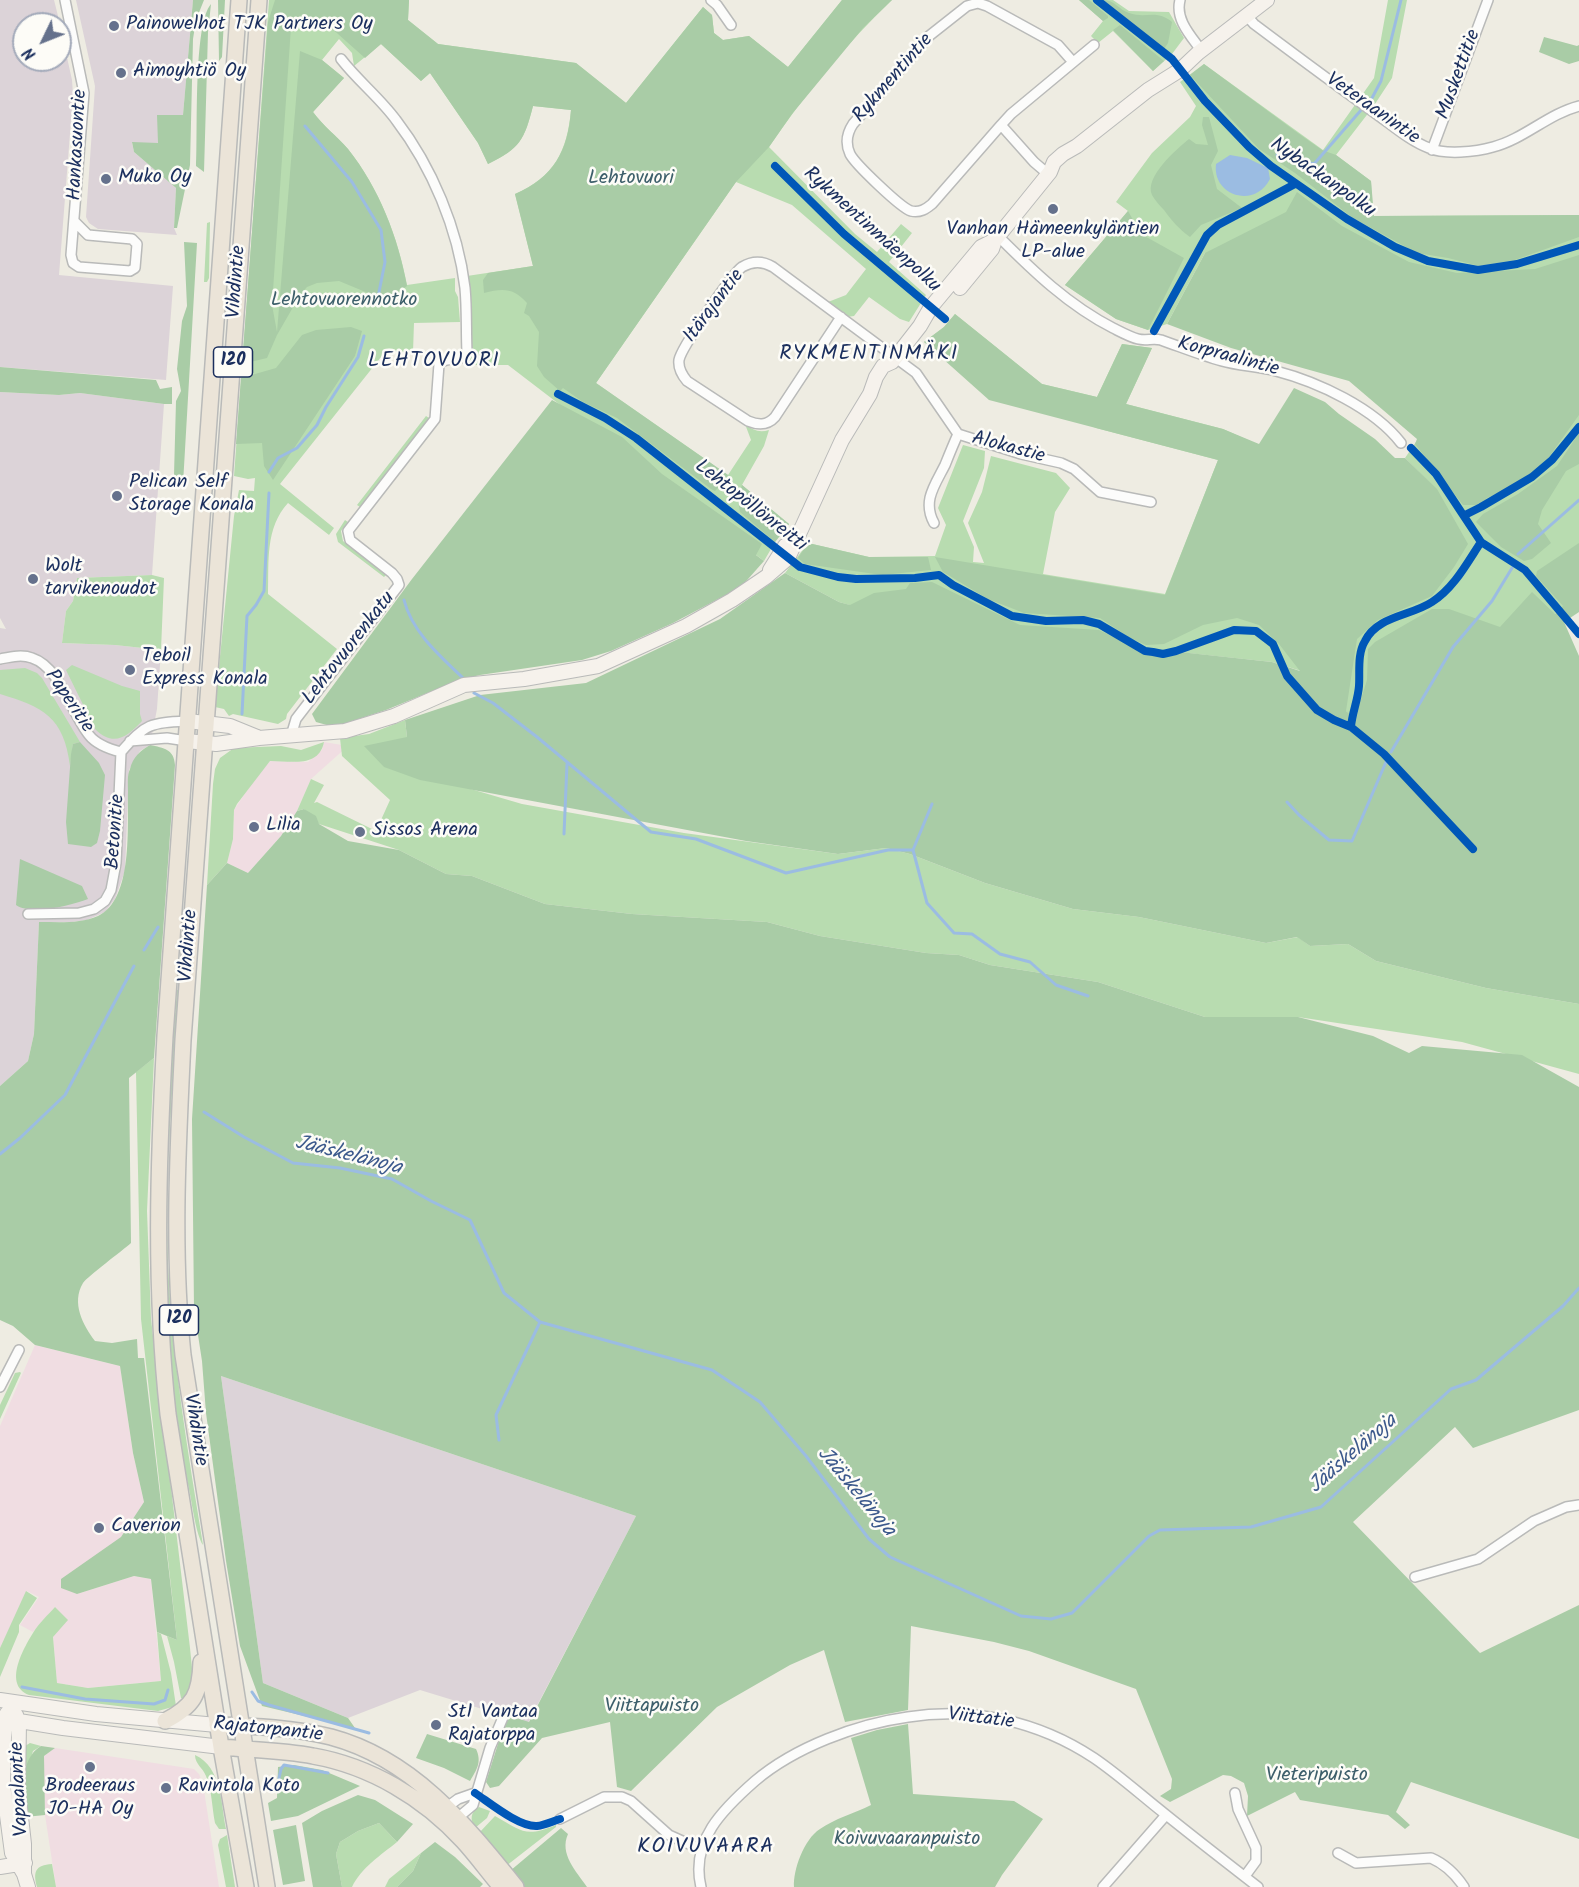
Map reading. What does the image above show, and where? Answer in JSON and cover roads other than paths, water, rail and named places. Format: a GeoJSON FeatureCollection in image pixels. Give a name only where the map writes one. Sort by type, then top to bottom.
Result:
{"type":"FeatureCollection","features":[{"type":"Feature","properties":{"kind":"main road","name":"Vihdintie"},"geometry":{"type":"LineString","coordinates":[[239,0],[165,1036],[159,1146],[157,1268],[162,1363],[168,1413],[202,1635],[246,1887]]}},
{"type":"Feature","properties":{"kind":"main road","name":"Vihdintie"},"geometry":{"type":"LineString","coordinates":[[259,0],[208,723],[183,1040],[176,1263],[183,1355],[267,1887]]}},
{"type":"Feature","properties":{"kind":"main road"},"geometry":{"type":"LineString","coordinates":[[165,1720],[186,1708],[195,1696],[201,1676],[202,1635]]}},
{"type":"Feature","properties":{"kind":"main road","name":"Rajatorpantie"},"geometry":{"type":"LineString","coordinates":[[218,1725],[285,1728],[331,1737],[389,1762],[430,1791],[501,1887]]}},
{"type":"Feature","properties":{"kind":"main road","name":"Rajatorpantie"},"geometry":{"type":"LineString","coordinates":[[221,1747],[315,1756],[363,1771],[391,1784],[448,1816],[516,1887]]}},
{"type":"Feature","properties":{"kind":"street","name":"Hankasuontie"},"geometry":{"type":"LineString","coordinates":[[65,0],[84,93],[70,255],[73,263],[79,267],[130,271],[135,268],[137,244],[132,239],[88,235],[74,221]]}},
{"type":"Feature","properties":{"kind":"street"},"geometry":{"type":"LineString","coordinates":[[711,0],[731,25]]}},
{"type":"Feature","properties":{"kind":"street"},"geometry":{"type":"LineString","coordinates":[[1180,0],[1178,12],[1199,51]]}},
{"type":"Feature","properties":{"kind":"street"},"geometry":{"type":"LineString","coordinates":[[130,741],[167,738],[206,744],[345,731],[393,716],[464,685],[524,679],[598,666],[686,626],[766,577],[793,552],[796,539],[842,440],[870,394],[886,377],[894,360],[920,326],[939,313],[988,254],[996,238],[1049,173],[1057,159],[1148,90],[1156,79],[1182,58],[1199,51],[1268,0]]}},
{"type":"Feature","properties":{"kind":"street","name":"Muskettitie"},"geometry":{"type":"LineString","coordinates":[[1432,150],[1488,0]]}},
{"type":"Feature","properties":{"kind":"street","name":"Rykmentintie"},"geometry":{"type":"LineString","coordinates":[[1001,125],[932,204],[925,210],[919,211],[912,211],[904,207],[859,165],[851,155],[847,140],[854,124],[929,36],[958,12],[972,4],[987,6],[1058,45],[1073,62]]}},
{"type":"Feature","properties":{"kind":"street","name":"Veteraanintie"},"geometry":{"type":"LineString","coordinates":[[1247,16],[1254,24],[1350,95],[1432,150],[1464,152],[1493,147],[1515,139],[1566,110],[1579,106]]}},
{"type":"Feature","properties":{"kind":"street"},"geometry":{"type":"LineString","coordinates":[[1049,173],[1034,162],[1001,125],[1011,114],[1094,45]]}},
{"type":"Feature","properties":{"kind":"street","name":"Lehtovuorenkatu"},"geometry":{"type":"LineString","coordinates":[[291,736],[296,719],[397,588],[397,579],[350,540],[348,531],[435,419],[439,364],[445,359],[460,359],[466,352],[466,306],[462,270],[451,227],[439,195],[418,153],[395,119],[341,59]]}},
{"type":"Feature","properties":{"kind":"street","name":"Korpraalintie"},"geometry":{"type":"LineString","coordinates":[[996,238],[1066,299],[1108,325],[1140,339],[1155,338],[1222,361],[1274,370],[1320,386],[1372,416],[1392,432],[1401,443]]}},
{"type":"Feature","properties":{"kind":"street","name":"Itärajantie"},"geometry":{"type":"LineString","coordinates":[[841,317],[775,417],[768,423],[759,424],[748,421],[687,381],[682,374],[679,361],[685,346],[734,276],[747,265],[760,262],[773,267],[841,317],[894,360]]}},
{"type":"Feature","properties":{"kind":"street","name":"Alokastie"},"geometry":{"type":"LineString","coordinates":[[894,360],[916,373],[958,434],[1021,454],[1061,463],[1074,469],[1100,492],[1151,502]]}},
{"type":"Feature","properties":{"kind":"street"},"geometry":{"type":"LineString","coordinates":[[934,523],[930,516],[930,494],[958,434]]}},
{"type":"Feature","properties":{"kind":"street"},"geometry":{"type":"LineString","coordinates":[[1073,484],[1082,477]]}},
{"type":"Feature","properties":{"kind":"street","name":"Paperitie"},"geometry":{"type":"LineString","coordinates":[[0,659],[31,657],[46,667],[57,681],[89,736],[105,747],[121,752]]}},
{"type":"Feature","properties":{"kind":"street"},"geometry":{"type":"LineString","coordinates":[[121,752],[145,727],[165,722],[188,721],[230,726],[259,738]]}},
{"type":"Feature","properties":{"kind":"street","name":"Betonitie"},"geometry":{"type":"LineString","coordinates":[[28,914],[79,913],[94,909],[105,900],[111,891],[116,863],[121,752]]}},
{"type":"Feature","properties":{"kind":"street"},"geometry":{"type":"LineString","coordinates":[[0,1387],[19,1350]]}},
{"type":"Feature","properties":{"kind":"street"},"geometry":{"type":"LineString","coordinates":[[1415,1577],[1478,1559],[1534,1521],[1566,1507],[1579,1505]]}},
{"type":"Feature","properties":{"kind":"street","name":"Rajatorpantie"},"geometry":{"type":"LineString","coordinates":[[5,1701],[96,1714],[218,1725]]}},
{"type":"Feature","properties":{"kind":"street","name":"Vapaalantie"},"geometry":{"type":"LineString","coordinates":[[5,1701],[8,1720],[3,1785],[19,1865]]}},
{"type":"Feature","properties":{"kind":"street"},"geometry":{"type":"LineString","coordinates":[[448,1816],[473,1805],[490,1748],[504,1714]]}},
{"type":"Feature","properties":{"kind":"street","name":"Viittatie"},"geometry":{"type":"LineString","coordinates":[[700,1849],[713,1824],[729,1805],[767,1770],[796,1754],[863,1725],[917,1715],[962,1714],[1002,1718],[1068,1743],[1095,1760],[1258,1887]]}},
{"type":"Feature","properties":{"kind":"street","name":"Rajatorpantie"},"geometry":{"type":"LineString","coordinates":[[8,1720],[221,1747]]}},
{"type":"Feature","properties":{"kind":"street"},"geometry":{"type":"LineString","coordinates":[[448,1816],[465,1795],[475,1793]]}},
{"type":"Feature","properties":{"kind":"street"},"geometry":{"type":"LineString","coordinates":[[1235,1793],[1238,1809],[1256,1848],[1256,1861],[1245,1876]]}},
{"type":"Feature","properties":{"kind":"street"},"geometry":{"type":"LineString","coordinates":[[560,1819],[604,1797],[622,1797],[631,1800],[673,1838],[700,1849],[698,1863],[701,1887]]}},
{"type":"Feature","properties":{"kind":"street"},"geometry":{"type":"LineString","coordinates":[[1103,1887],[1166,1815]]}},
{"type":"Feature","properties":{"kind":"street"},"geometry":{"type":"LineString","coordinates":[[1338,1853],[1356,1863],[1431,1858],[1447,1868],[1464,1887]]}},
{"type":"Feature","properties":{"kind":"street"},"geometry":{"type":"LineString","coordinates":[[0,1867],[19,1865]]}},
{"type":"Feature","properties":{"kind":"water"},"geometry":{"type":"Polygon","coordinates":[[[1230,155],[1247,158],[1268,168],[1270,179],[1263,188],[1255,194],[1245,196],[1227,191],[1217,175],[1216,164],[1230,155]]]}},
{"type":"Feature","properties":{"kind":"waterway"},"geometry":{"type":"LineString","coordinates":[[1372,98],[1381,81],[1401,0]]}},
{"type":"Feature","properties":{"kind":"waterway"},"geometry":{"type":"LineString","coordinates":[[1277,155],[1314,164],[1362,109]]}},
{"type":"Feature","properties":{"kind":"waterway"},"geometry":{"type":"LineString","coordinates":[[305,126],[352,182],[381,230],[385,262],[378,297]]}},
{"type":"Feature","properties":{"kind":"waterway"},"geometry":{"type":"LineString","coordinates":[[269,472],[278,458],[297,448],[317,425],[358,357],[364,336]]}},
{"type":"Feature","properties":{"kind":"waterway"},"geometry":{"type":"LineString","coordinates":[[242,714],[247,616],[264,591],[269,493]]}},
{"type":"Feature","properties":{"kind":"waterway"},"geometry":{"type":"LineString","coordinates":[[1518,554],[1579,500]]}},
{"type":"Feature","properties":{"kind":"waterway"},"geometry":{"type":"LineString","coordinates":[[1391,752],[1453,647],[1492,601],[1512,568]]}},
{"type":"Feature","properties":{"kind":"waterway"},"geometry":{"type":"LineString","coordinates":[[404,600],[413,623],[420,633],[463,678]]}},
{"type":"Feature","properties":{"kind":"waterway"},"geometry":{"type":"LineString","coordinates":[[474,693],[493,703],[537,737],[651,832],[696,839],[786,873],[888,850],[913,850],[927,903],[954,933],[972,934],[1000,954],[1030,962],[1056,985],[1088,996]]}},
{"type":"Feature","properties":{"kind":"waterway"},"geometry":{"type":"LineString","coordinates":[[1287,802],[1329,840],[1352,841],[1386,762]]}},
{"type":"Feature","properties":{"kind":"waterway"},"geometry":{"type":"LineString","coordinates":[[564,834],[567,764]]}},
{"type":"Feature","properties":{"kind":"waterway"},"geometry":{"type":"LineString","coordinates":[[913,850],[932,804]]}},
{"type":"Feature","properties":{"kind":"waterway"},"geometry":{"type":"LineString","coordinates":[[144,950],[158,927]]}},
{"type":"Feature","properties":{"kind":"waterway"},"geometry":{"type":"LineString","coordinates":[[0,1154],[65,1095],[134,966]]}},
{"type":"Feature","properties":{"kind":"waterway","name":"Jääskelänoja"},"geometry":{"type":"LineString","coordinates":[[204,1112],[244,1137],[293,1163],[340,1168],[392,1179],[470,1220],[504,1293],[540,1322],[712,1370],[760,1402],[806,1456],[869,1539],[890,1557],[1021,1616],[1051,1619],[1072,1613],[1149,1536],[1160,1530],[1251,1527],[1321,1507],[1451,1389],[1476,1380],[1563,1306],[1579,1288]]}},
{"type":"Feature","properties":{"kind":"waterway"},"geometry":{"type":"LineString","coordinates":[[499,1440],[496,1415],[540,1322]]}},
{"type":"Feature","properties":{"kind":"waterway"},"geometry":{"type":"LineString","coordinates":[[22,1687],[85,1699],[154,1704],[165,1700],[168,1690]]}},
{"type":"Feature","properties":{"kind":"waterway"},"geometry":{"type":"LineString","coordinates":[[252,1692],[258,1701],[269,1705],[369,1733]]}},
{"type":"Feature","properties":{"kind":"waterway"},"geometry":{"type":"LineString","coordinates":[[279,1778],[284,1765],[328,1773]]}},
{"type":"Feature","properties":{"kind":"place","name":"Painowelhot TJK Partners Oy"},"geometry":{"type":"Point","coordinates":[114,26]}},
{"type":"Feature","properties":{"kind":"place","name":"Aimoyhtiö Oy"},"geometry":{"type":"Point","coordinates":[121,73]}},
{"type":"Feature","properties":{"kind":"place","name":"Muko Oy"},"geometry":{"type":"Point","coordinates":[106,179]}},
{"type":"Feature","properties":{"kind":"place","name":"Vanhan Hämeenkyläntien LP-alue"},"geometry":{"type":"Point","coordinates":[1053,209]}},
{"type":"Feature","properties":{"kind":"place","name":"Pelican Self Storage Konala"},"geometry":{"type":"Point","coordinates":[117,496]}},
{"type":"Feature","properties":{"kind":"place","name":"Wolt tarvikenoudot"},"geometry":{"type":"Point","coordinates":[33,579]}},
{"type":"Feature","properties":{"kind":"place","name":"Teboil Express Konala"},"geometry":{"type":"Point","coordinates":[130,670]}},
{"type":"Feature","properties":{"kind":"place","name":"Lilia"},"geometry":{"type":"Point","coordinates":[254,827]}},
{"type":"Feature","properties":{"kind":"place","name":"Sissos Arena"},"geometry":{"type":"Point","coordinates":[360,832]}},
{"type":"Feature","properties":{"kind":"place","name":"Caverion"},"geometry":{"type":"Point","coordinates":[99,1528]}},
{"type":"Feature","properties":{"kind":"place","name":"St1 Vantaa Rajatorppa"},"geometry":{"type":"Point","coordinates":[436,1725]}},
{"type":"Feature","properties":{"kind":"place","name":"Brodeeraus JO-HA Oy"},"geometry":{"type":"Point","coordinates":[90,1767]}},
{"type":"Feature","properties":{"kind":"place","name":"Ravintola Koto"},"geometry":{"type":"Point","coordinates":[166,1788]}},
{"type":"Feature","properties":{"kind":"district","name":"RYKMENTINMÄKI"},"geometry":{"type":"Point","coordinates":[869,355]}},
{"type":"Feature","properties":{"kind":"district","name":"LEHTOVUORI"},"geometry":{"type":"Point","coordinates":[434,362]}},
{"type":"Feature","properties":{"kind":"district","name":"KOIVUVAARA"},"geometry":{"type":"Point","coordinates":[706,1848]}},
{"type":"Feature","properties":{"kind":"park label","name":"Lehtovuori"},"geometry":{"type":"Point","coordinates":[631,180]}},
{"type":"Feature","properties":{"kind":"park label","name":"Lehtovuorennotko"},"geometry":{"type":"Point","coordinates":[344,302]}},
{"type":"Feature","properties":{"kind":"park label","name":"Viittapuisto"},"geometry":{"type":"Point","coordinates":[652,1708]}},
{"type":"Feature","properties":{"kind":"park label","name":"Vieteripuisto"},"geometry":{"type":"Point","coordinates":[1317,1777]}},
{"type":"Feature","properties":{"kind":"park label","name":"Koivuvaaranpuisto"},"geometry":{"type":"Point","coordinates":[907,1841]}}]}
